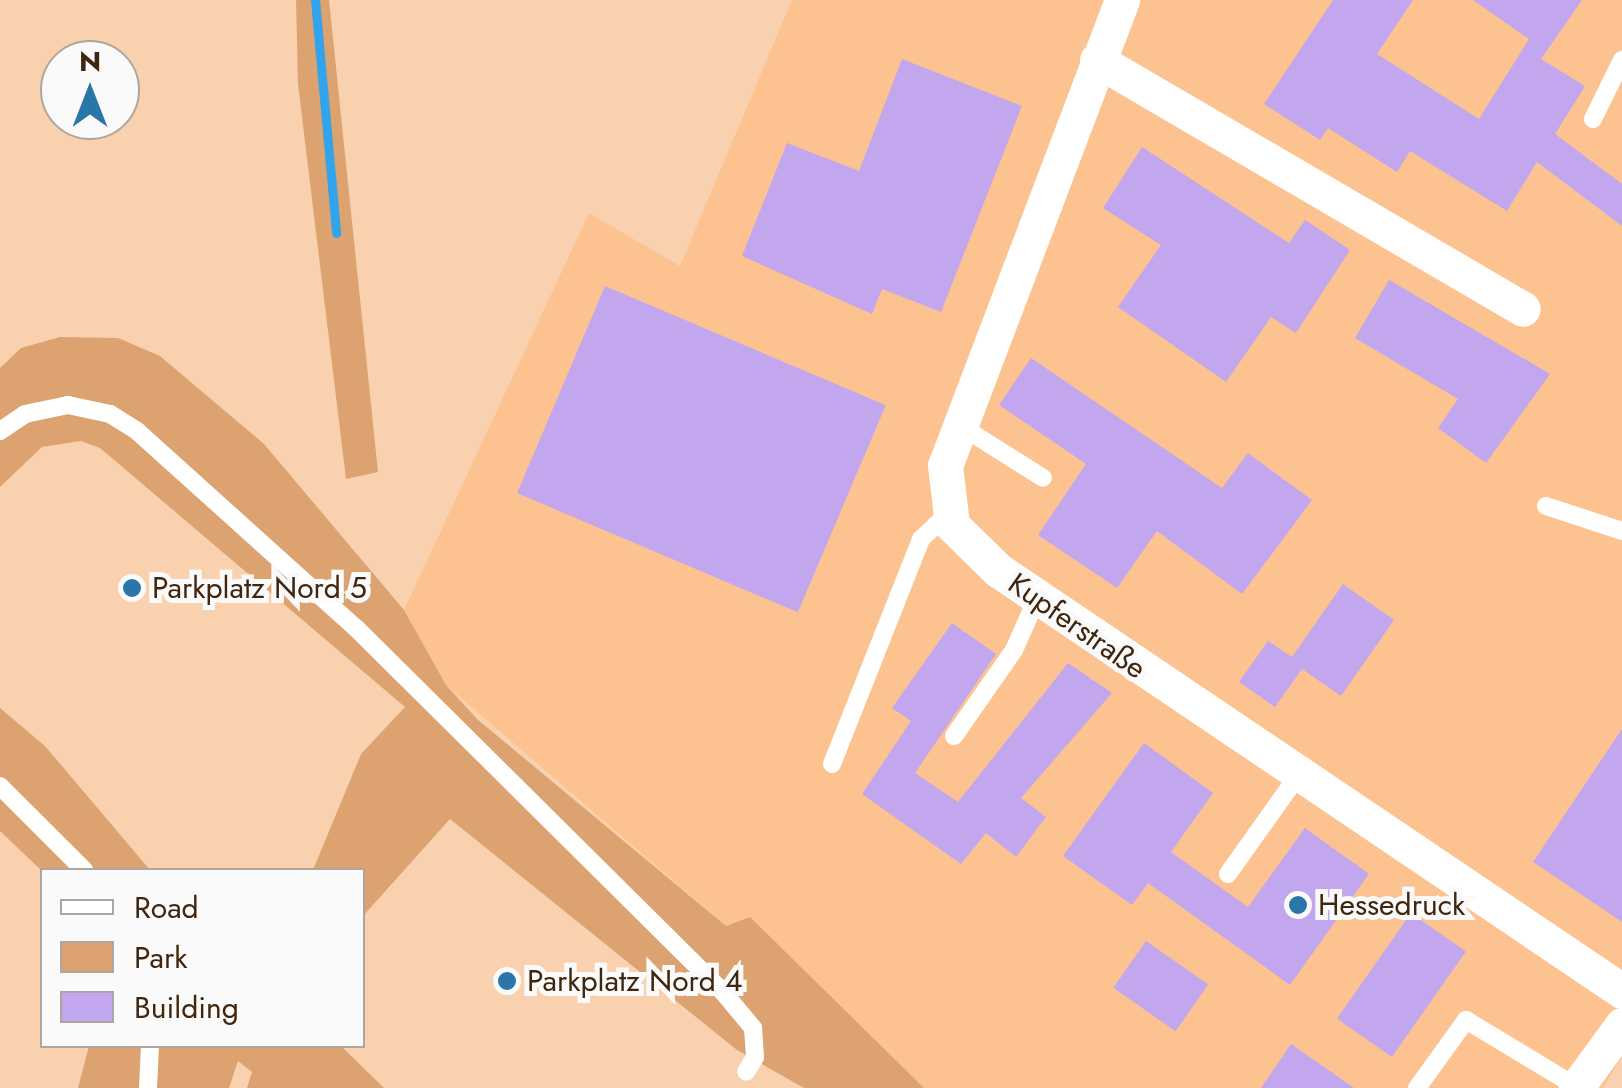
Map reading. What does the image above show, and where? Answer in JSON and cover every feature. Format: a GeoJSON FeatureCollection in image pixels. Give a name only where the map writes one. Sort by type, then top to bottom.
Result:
{"type":"FeatureCollection","features":[{"type":"Feature","properties":{"kind":"street","name":"Kupferstraße"},"geometry":{"type":"LineString","coordinates":[[1122,0],[945,465],[949,513],[970,550],[1037,598],[1297,777],[1622,991]]}},
{"type":"Feature","properties":{"kind":"street"},"geometry":{"type":"LineString","coordinates":[[1097,60],[1523,309]]}},
{"type":"Feature","properties":{"kind":"street"},"geometry":{"type":"LineString","coordinates":[[1577,1088],[1622,1025]]}},
{"type":"Feature","properties":{"kind":"lane"},"geometry":{"type":"LineString","coordinates":[[1593,119],[1622,60]]}},
{"type":"Feature","properties":{"kind":"lane"},"geometry":{"type":"LineString","coordinates":[[0,432],[25,414],[68,405],[110,414],[137,432],[356,628],[742,1013],[756,1046],[746,1072]]}},
{"type":"Feature","properties":{"kind":"lane"},"geometry":{"type":"LineString","coordinates":[[959,425],[1043,478]]}},
{"type":"Feature","properties":{"kind":"lane"},"geometry":{"type":"LineString","coordinates":[[1546,506],[1622,530]]}},
{"type":"Feature","properties":{"kind":"lane"},"geometry":{"type":"LineString","coordinates":[[832,764],[921,539],[949,513]]}},
{"type":"Feature","properties":{"kind":"lane"},"geometry":{"type":"LineString","coordinates":[[954,736],[1014,650],[1037,598]]}},
{"type":"Feature","properties":{"kind":"lane"},"geometry":{"type":"LineString","coordinates":[[1228,874],[1297,777]]}},
{"type":"Feature","properties":{"kind":"lane"},"geometry":{"type":"LineString","coordinates":[[0,786],[82,868]]}},
{"type":"Feature","properties":{"kind":"lane"},"geometry":{"type":"LineString","coordinates":[[1417,1088],[1466,1020],[1577,1088]]}},
{"type":"Feature","properties":{"kind":"lane"},"geometry":{"type":"LineString","coordinates":[[148,1088],[150,1048]]}},
{"type":"Feature","properties":{"kind":"shaded area"},"geometry":{"type":"Polygon","coordinates":[[[792,0],[1622,0],[1622,1057],[1603,1088],[924,1088],[750,918],[726,926],[446,685],[404,610],[589,213],[680,266],[792,0]]]}},
{"type":"Feature","properties":{"kind":"green space"},"geometry":{"type":"Polygon","coordinates":[[[296,0],[329,0],[378,472],[346,479],[298,84],[296,0]]]}},
{"type":"Feature","properties":{"kind":"green space"},"geometry":{"type":"Polygon","coordinates":[[[60,337],[118,338],[160,356],[264,444],[404,610],[446,685],[477,719],[726,926],[750,917],[924,1088],[804,1088],[737,1050],[450,819],[365,914],[365,868],[314,868],[361,754],[405,707],[100,448],[81,441],[42,447],[0,487],[0,368],[21,348],[60,337]]]}},
{"type":"Feature","properties":{"kind":"green space"},"geometry":{"type":"Polygon","coordinates":[[[0,708],[45,746],[148,868],[40,869],[0,831],[0,708]]]}},
{"type":"Feature","properties":{"kind":"green space"},"geometry":{"type":"Polygon","coordinates":[[[88,1048],[343,1048],[384,1088],[247,1088],[252,1072],[238,1061],[229,1088],[78,1088],[88,1048]]]}},
{"type":"Feature","properties":{"kind":"building"},"geometry":{"type":"Polygon","coordinates":[[[1333,0],[1413,0],[1377,54],[1479,119],[1529,39],[1473,0],[1582,0],[1541,59],[1585,86],[1555,134],[1622,184],[1622,226],[1537,162],[1507,211],[1410,151],[1397,172],[1328,128],[1320,140],[1264,104],[1333,0]]]}},
{"type":"Feature","properties":{"kind":"building"},"geometry":{"type":"Polygon","coordinates":[[[902,59],[1022,106],[941,312],[882,289],[872,314],[742,256],[787,143],[859,171],[902,59]]]}},
{"type":"Feature","properties":{"kind":"building"},"geometry":{"type":"Polygon","coordinates":[[[1142,147],[1289,243],[1305,220],[1350,250],[1296,333],[1271,317],[1226,382],[1118,307],[1161,245],[1103,208],[1142,147]]]}},
{"type":"Feature","properties":{"kind":"building"},"geometry":{"type":"Polygon","coordinates":[[[1389,280],[1550,374],[1486,463],[1438,428],[1458,399],[1355,338],[1389,280]]]}},
{"type":"Feature","properties":{"kind":"building"},"geometry":{"type":"Polygon","coordinates":[[[605,286],[886,405],[798,612],[517,493],[605,286]]]}},
{"type":"Feature","properties":{"kind":"building"},"geometry":{"type":"Polygon","coordinates":[[[1031,358],[1222,488],[1248,453],[1312,500],[1242,594],[1157,531],[1117,588],[1038,535],[1086,464],[999,405],[1031,358]]]}},
{"type":"Feature","properties":{"kind":"building"},"geometry":{"type":"Polygon","coordinates":[[[1343,584],[1394,620],[1341,696],[1302,669],[1275,707],[1239,682],[1268,641],[1292,657],[1343,584]]]}},
{"type":"Feature","properties":{"kind":"building"},"geometry":{"type":"Polygon","coordinates":[[[952,623],[996,654],[915,773],[958,802],[1068,663],[1112,693],[1021,798],[1046,817],[1016,857],[986,833],[961,864],[862,794],[911,721],[892,708],[952,623]]]}},
{"type":"Feature","properties":{"kind":"building"},"geometry":{"type":"Polygon","coordinates":[[[1622,729],[1622,922],[1533,862],[1622,729]]]}},
{"type":"Feature","properties":{"kind":"building"},"geometry":{"type":"Polygon","coordinates":[[[1144,743],[1213,793],[1171,852],[1248,907],[1305,828],[1369,874],[1290,985],[1148,883],[1132,905],[1063,856],[1144,743]]]}},
{"type":"Feature","properties":{"kind":"building"},"geometry":{"type":"Polygon","coordinates":[[[1411,913],[1466,951],[1392,1057],[1337,1019],[1411,913]]]}},
{"type":"Feature","properties":{"kind":"building"},"geometry":{"type":"Polygon","coordinates":[[[1146,941],[1208,985],[1176,1031],[1113,988],[1146,941]]]}},
{"type":"Feature","properties":{"kind":"building"},"geometry":{"type":"Polygon","coordinates":[[[1291,1044],[1354,1088],[1261,1088],[1291,1044]]]}},
{"type":"Feature","properties":{"kind":"waterway"},"geometry":{"type":"LineString","coordinates":[[315,0],[336,233]]}},
{"type":"Feature","properties":{"kind":"place","name":"Parkplatz Nord 5"},"geometry":{"type":"Point","coordinates":[132,588]}},
{"type":"Feature","properties":{"kind":"place","name":"Hessedruck"},"geometry":{"type":"Point","coordinates":[1298,905]}},
{"type":"Feature","properties":{"kind":"place","name":"Parkplatz Nord 4"},"geometry":{"type":"Point","coordinates":[507,981]}}]}
